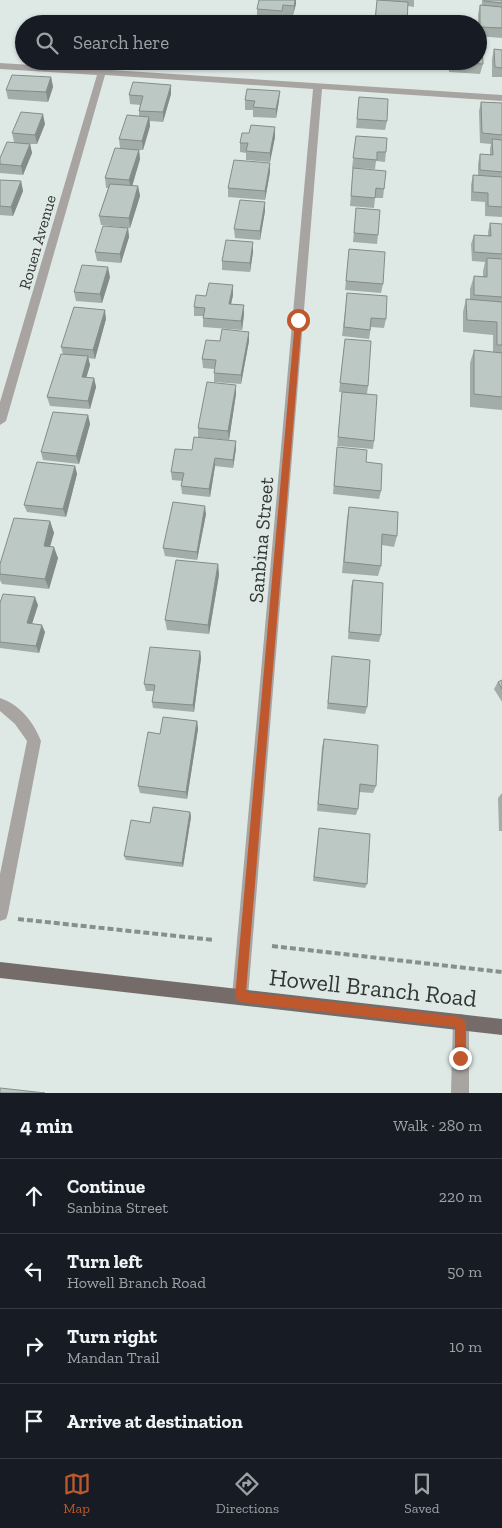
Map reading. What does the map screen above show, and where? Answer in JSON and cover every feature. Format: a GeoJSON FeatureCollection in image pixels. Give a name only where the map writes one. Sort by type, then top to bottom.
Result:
{"type":"FeatureCollection","features":[{"type":"Feature","properties":{"kind":"main road","name":"Howell Branch Road"},"geometry":{"type":"LineString","coordinates":[[0,970],[502,1026]]}},
{"type":"Feature","properties":{"kind":"street"},"geometry":{"type":"LineString","coordinates":[[0,66],[15,67]]}},
{"type":"Feature","properties":{"kind":"street"},"geometry":{"type":"LineString","coordinates":[[68,70],[502,98]]}},
{"type":"Feature","properties":{"kind":"street","name":"Rouen Avenue"},"geometry":{"type":"LineString","coordinates":[[0,421],[102,72]]}},
{"type":"Feature","properties":{"kind":"street","name":"Sanbina Street"},"geometry":{"type":"LineString","coordinates":[[240,997],[318,86]]}},
{"type":"Feature","properties":{"kind":"street"},"geometry":{"type":"LineString","coordinates":[[0,704],[11,709],[27,725],[34,741],[0,913]]}},
{"type":"Feature","properties":{"kind":"street"},"geometry":{"type":"LineString","coordinates":[[460,1022],[460,1093]]}},
{"type":"Feature","properties":{"kind":"path"},"geometry":{"type":"LineString","coordinates":[[15,918],[214,940]]}},
{"type":"Feature","properties":{"kind":"path"},"geometry":{"type":"LineString","coordinates":[[272,946],[502,972]]}},
{"type":"Feature","properties":{"kind":"building"},"geometry":{"type":"Polygon","coordinates":[[[259,0],[295,0],[294,6],[283,5],[282,11],[257,9],[259,0]]]}},
{"type":"Feature","properties":{"kind":"building"},"geometry":{"type":"Polygon","coordinates":[[[377,0],[408,2],[407,15],[376,15],[377,0]]]}},
{"type":"Feature","properties":{"kind":"building"},"geometry":{"type":"Polygon","coordinates":[[[502,0],[502,3],[484,1],[502,0]]]}},
{"type":"Feature","properties":{"kind":"building"},"geometry":{"type":"Polygon","coordinates":[[[480,5],[502,7],[502,28],[487,27],[487,15],[480,15],[480,5]]]}},
{"type":"Feature","properties":{"kind":"building"},"geometry":{"type":"Polygon","coordinates":[[[494,49],[502,50],[502,68],[495,67],[494,49]]]}},
{"type":"Feature","properties":{"kind":"building"},"geometry":{"type":"Polygon","coordinates":[[[12,75],[51,77],[46,92],[6,90],[12,75]]]}},
{"type":"Feature","properties":{"kind":"building"},"geometry":{"type":"Polygon","coordinates":[[[133,82],[171,85],[163,112],[139,111],[143,96],[129,95],[133,82]]]}},
{"type":"Feature","properties":{"kind":"building"},"geometry":{"type":"Polygon","coordinates":[[[247,89],[280,91],[276,109],[253,107],[255,101],[245,100],[247,89]]]}},
{"type":"Feature","properties":{"kind":"building"},"geometry":{"type":"Polygon","coordinates":[[[359,97],[388,99],[387,121],[357,119],[359,97]]]}},
{"type":"Feature","properties":{"kind":"building"},"geometry":{"type":"Polygon","coordinates":[[[481,102],[502,103],[502,135],[482,133],[481,102]]]}},
{"type":"Feature","properties":{"kind":"building"},"geometry":{"type":"Polygon","coordinates":[[[21,112],[43,114],[35,135],[12,133],[21,112]]]}},
{"type":"Feature","properties":{"kind":"building"},"geometry":{"type":"Polygon","coordinates":[[[127,115],[149,117],[142,141],[119,139],[127,115]]]}},
{"type":"Feature","properties":{"kind":"building"},"geometry":{"type":"Polygon","coordinates":[[[251,125],[275,127],[270,153],[246,151],[248,143],[240,143],[242,133],[249,133],[251,125]]]}},
{"type":"Feature","properties":{"kind":"building"},"geometry":{"type":"Polygon","coordinates":[[[356,136],[387,138],[386,152],[377,152],[377,160],[353,158],[356,136]]]}},
{"type":"Feature","properties":{"kind":"building"},"geometry":{"type":"Polygon","coordinates":[[[492,139],[502,140],[502,172],[480,170],[480,154],[493,155],[492,139]]]}},
{"type":"Feature","properties":{"kind":"building"},"geometry":{"type":"Polygon","coordinates":[[[7,142],[30,144],[21,166],[0,164],[0,158],[7,142]]]}},
{"type":"Feature","properties":{"kind":"building"},"geometry":{"type":"Polygon","coordinates":[[[115,148],[139,150],[129,180],[105,178],[115,148]]]}},
{"type":"Feature","properties":{"kind":"building"},"geometry":{"type":"Polygon","coordinates":[[[234,160],[270,163],[265,191],[228,188],[234,160]]]}},
{"type":"Feature","properties":{"kind":"building"},"geometry":{"type":"Polygon","coordinates":[[[353,168],[386,171],[384,189],[376,188],[375,198],[351,196],[353,168]]]}},
{"type":"Feature","properties":{"kind":"building"},"geometry":{"type":"Polygon","coordinates":[[[473,175],[502,177],[502,207],[488,206],[488,193],[473,192],[473,175]]]}},
{"type":"Feature","properties":{"kind":"building"},"geometry":{"type":"Polygon","coordinates":[[[0,180],[21,181],[11,207],[0,206],[0,180]]]}},
{"type":"Feature","properties":{"kind":"building"},"geometry":{"type":"Polygon","coordinates":[[[110,184],[138,186],[129,218],[99,216],[110,184]]]}},
{"type":"Feature","properties":{"kind":"building"},"geometry":{"type":"Polygon","coordinates":[[[240,200],[265,202],[260,231],[234,229],[240,200]]]}},
{"type":"Feature","properties":{"kind":"building"},"geometry":{"type":"Polygon","coordinates":[[[356,208],[380,210],[378,235],[354,233],[356,208]]]}},
{"type":"Feature","properties":{"kind":"building"},"geometry":{"type":"Polygon","coordinates":[[[490,223],[502,224],[502,254],[474,252],[474,235],[491,236],[490,223]]]}},
{"type":"Feature","properties":{"kind":"building"},"geometry":{"type":"Polygon","coordinates":[[[103,226],[128,228],[120,254],[95,252],[103,226]]]}},
{"type":"Feature","properties":{"kind":"building"},"geometry":{"type":"Polygon","coordinates":[[[226,240],[253,242],[250,263],[222,261],[226,240]]]}},
{"type":"Feature","properties":{"kind":"building"},"geometry":{"type":"Polygon","coordinates":[[[349,249],[385,252],[383,284],[346,281],[349,249]]]}},
{"type":"Feature","properties":{"kind":"building"},"geometry":{"type":"Polygon","coordinates":[[[487,258],[502,259],[502,297],[474,295],[474,276],[487,277],[487,258]]]}},
{"type":"Feature","properties":{"kind":"building"},"geometry":{"type":"Polygon","coordinates":[[[82,265],[108,267],[100,294],[74,292],[82,265]]]}},
{"type":"Feature","properties":{"kind":"building"},"geometry":{"type":"Polygon","coordinates":[[[209,283],[233,285],[229,304],[244,305],[241,321],[203,318],[205,308],[194,307],[196,295],[206,296],[209,283]]]}},
{"type":"Feature","properties":{"kind":"building"},"geometry":{"type":"Polygon","coordinates":[[[347,293],[387,296],[386,319],[371,318],[370,330],[344,327],[347,293]]]}},
{"type":"Feature","properties":{"kind":"building"},"geometry":{"type":"Polygon","coordinates":[[[466,299],[502,302],[502,345],[497,345],[497,322],[467,320],[466,299]]]}},
{"type":"Feature","properties":{"kind":"building"},"geometry":{"type":"Polygon","coordinates":[[[74,307],[105,310],[93,350],[61,347],[74,307]]]}},
{"type":"Feature","properties":{"kind":"building"},"geometry":{"type":"Polygon","coordinates":[[[222,329],[249,332],[241,375],[214,373],[216,360],[202,359],[206,340],[220,341],[222,329]]]}},
{"type":"Feature","properties":{"kind":"building"},"geometry":{"type":"Polygon","coordinates":[[[345,339],[371,341],[368,386],[340,383],[345,339]]]}},
{"type":"Feature","properties":{"kind":"building"},"geometry":{"type":"Polygon","coordinates":[[[474,350],[502,353],[502,397],[474,394],[474,350]]]}},
{"type":"Feature","properties":{"kind":"building"},"geometry":{"type":"Polygon","coordinates":[[[61,354],[88,356],[82,377],[94,378],[88,401],[47,397],[61,354]]]}},
{"type":"Feature","properties":{"kind":"building"},"geometry":{"type":"Polygon","coordinates":[[[207,382],[236,385],[228,431],[198,428],[207,382]]]}},
{"type":"Feature","properties":{"kind":"building"},"geometry":{"type":"Polygon","coordinates":[[[342,392],[377,395],[374,441],[338,437],[342,392]]]}},
{"type":"Feature","properties":{"kind":"building"},"geometry":{"type":"Polygon","coordinates":[[[53,412],[88,415],[76,456],[41,452],[53,412]]]}},
{"type":"Feature","properties":{"kind":"building"},"geometry":{"type":"Polygon","coordinates":[[[194,437],[236,441],[233,460],[215,458],[209,489],[181,486],[184,473],[171,472],[175,449],[192,450],[194,437]]]}},
{"type":"Feature","properties":{"kind":"building"},"geometry":{"type":"Polygon","coordinates":[[[337,447],[367,450],[366,462],[382,464],[381,491],[334,486],[337,447]]]}},
{"type":"Feature","properties":{"kind":"building"},"geometry":{"type":"Polygon","coordinates":[[[37,462],[75,466],[63,509],[24,505],[37,462]]]}},
{"type":"Feature","properties":{"kind":"building"},"geometry":{"type":"Polygon","coordinates":[[[173,502],[205,506],[197,552],[163,548],[173,502]]]}},
{"type":"Feature","properties":{"kind":"building"},"geometry":{"type":"Polygon","coordinates":[[[349,507],[398,512],[397,536],[382,534],[381,566],[344,562],[349,507]]]}},
{"type":"Feature","properties":{"kind":"building"},"geometry":{"type":"Polygon","coordinates":[[[14,518],[50,521],[44,546],[54,547],[45,579],[0,574],[0,564],[14,518]]]}},
{"type":"Feature","properties":{"kind":"building"},"geometry":{"type":"Polygon","coordinates":[[[176,560],[218,564],[208,625],[165,620],[176,560]]]}},
{"type":"Feature","properties":{"kind":"building"},"geometry":{"type":"Polygon","coordinates":[[[353,580],[383,583],[381,635],[349,632],[353,580]]]}},
{"type":"Feature","properties":{"kind":"building"},"geometry":{"type":"Polygon","coordinates":[[[3,594],[35,597],[27,623],[42,625],[36,646],[0,642],[0,603],[3,594]]]}},
{"type":"Feature","properties":{"kind":"building"},"geometry":{"type":"Polygon","coordinates":[[[150,647],[200,651],[193,705],[152,702],[155,685],[144,684],[150,647]]]}},
{"type":"Feature","properties":{"kind":"building"},"geometry":{"type":"Polygon","coordinates":[[[332,656],[370,660],[367,707],[328,703],[332,656]]]}},
{"type":"Feature","properties":{"kind":"building"},"geometry":{"type":"Polygon","coordinates":[[[502,680],[502,689],[498,682],[502,680]]]}},
{"type":"Feature","properties":{"kind":"building"},"geometry":{"type":"Polygon","coordinates":[[[163,717],[197,721],[186,792],[138,786],[148,732],[160,734],[163,717]]]}},
{"type":"Feature","properties":{"kind":"building"},"geometry":{"type":"Polygon","coordinates":[[[324,739],[378,745],[376,786],[360,784],[358,809],[318,804],[324,739]]]}},
{"type":"Feature","properties":{"kind":"building"},"geometry":{"type":"Polygon","coordinates":[[[153,807],[190,812],[182,863],[124,856],[131,820],[150,823],[153,807]]]}},
{"type":"Feature","properties":{"kind":"building"},"geometry":{"type":"Polygon","coordinates":[[[319,828],[370,834],[367,884],[314,877],[319,828]]]}},
{"type":"Feature","properties":{"kind":"building"},"geometry":{"type":"Polygon","coordinates":[[[0,1088],[45,1093],[0,1093],[0,1088]]]}},
{"type":"Feature","properties":{"kind":"route"},"geometry":{"type":"LineString","coordinates":[[298,320],[240,997],[460,1022],[460,1058]]}}]}
